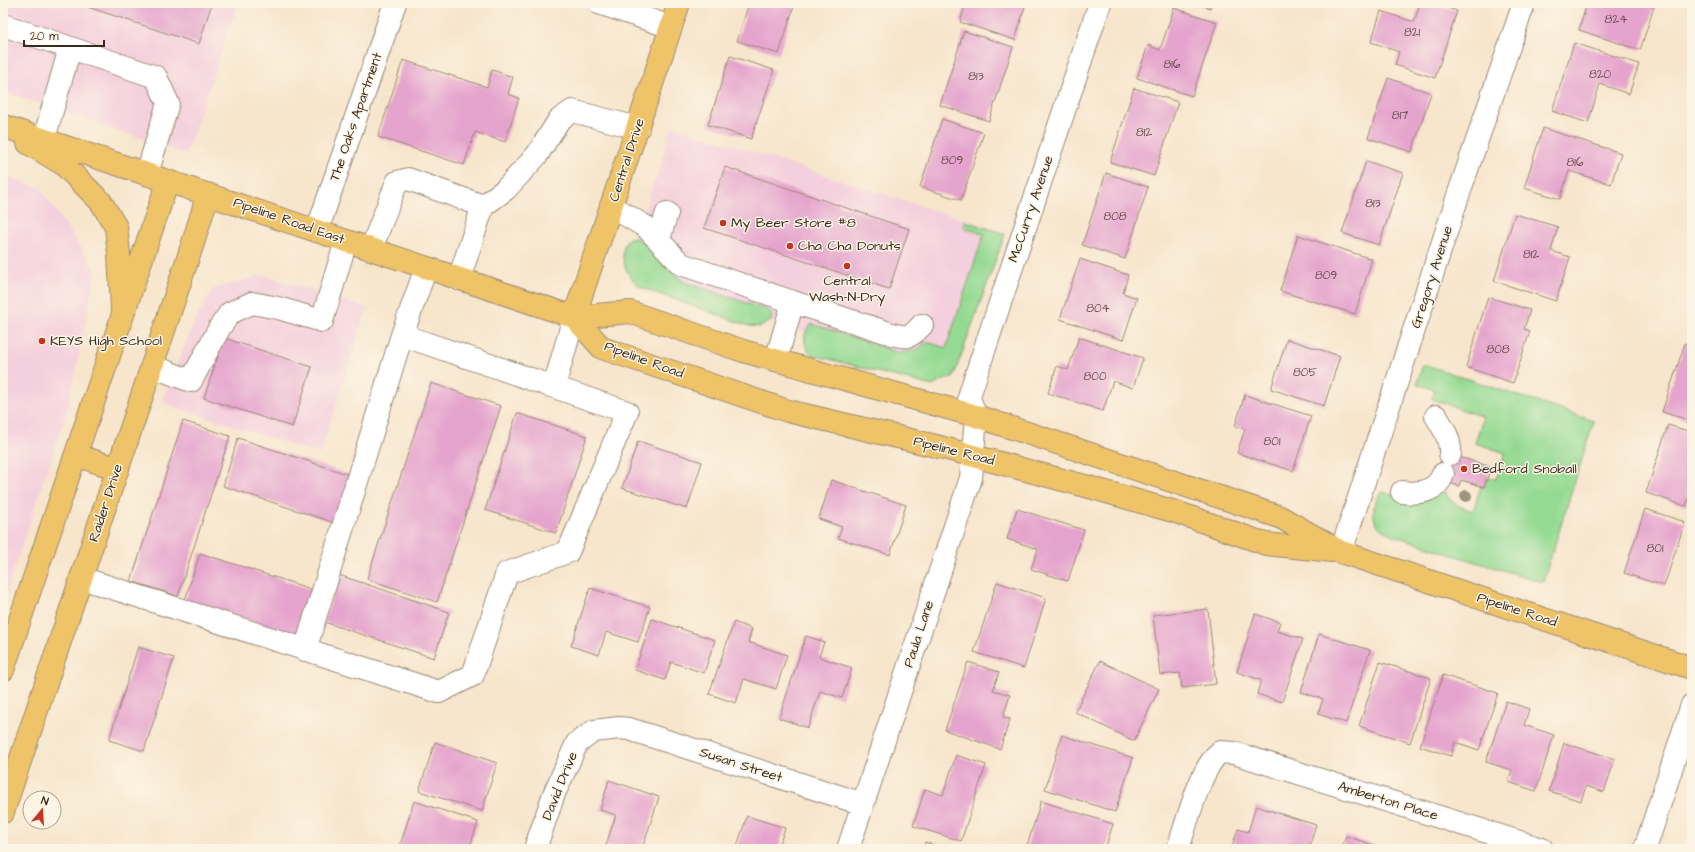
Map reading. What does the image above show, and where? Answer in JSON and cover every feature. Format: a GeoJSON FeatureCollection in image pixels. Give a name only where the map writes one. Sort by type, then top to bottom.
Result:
{"type":"FeatureCollection","features":[{"type":"Feature","properties":{"kind":"main road","name":"Central Drive"},"geometry":{"type":"LineString","coordinates":[[574,317],[679,3]]}},
{"type":"Feature","properties":{"kind":"main road","name":"Pipeline Road East"},"geometry":{"type":"LineString","coordinates":[[3,127],[44,139],[574,317]]}},
{"type":"Feature","properties":{"kind":"main road"},"geometry":{"type":"LineString","coordinates":[[3,127],[63,164],[101,202],[116,227],[123,318]]}},
{"type":"Feature","properties":{"kind":"main road"},"geometry":{"type":"LineString","coordinates":[[3,670],[168,181]]}},
{"type":"Feature","properties":{"kind":"main road","name":"Raider Drive"},"geometry":{"type":"LineString","coordinates":[[3,812],[208,194]]}},
{"type":"Feature","properties":{"kind":"main road","name":"Pipeline Road"},"geometry":{"type":"LineString","coordinates":[[574,317],[630,312],[743,351],[976,416],[1280,517],[1341,552],[1692,668]]}},
{"type":"Feature","properties":{"kind":"main road","name":"Pipeline Road"},"geometry":{"type":"LineString","coordinates":[[574,317],[602,348],[788,411],[973,456],[1082,485],[1176,512],[1266,544],[1341,552]]}},
{"type":"Feature","properties":{"kind":"main road"},"geometry":{"type":"LineString","coordinates":[[76,455],[118,469]]}},
{"type":"Feature","properties":{"kind":"street","name":"The Oaks Apartment"},"geometry":{"type":"LineString","coordinates":[[317,231],[395,3]]}},
{"type":"Feature","properties":{"kind":"street"},"geometry":{"type":"LineString","coordinates":[[600,3],[671,27]]}},
{"type":"Feature","properties":{"kind":"street","name":"McCurry Avenue"},"geometry":{"type":"LineString","coordinates":[[976,416],[969,398],[971,390],[1100,3]]}},
{"type":"Feature","properties":{"kind":"street","name":"Gregory Avenue"},"geometry":{"type":"LineString","coordinates":[[1341,552],[1459,192],[1524,3]]}},
{"type":"Feature","properties":{"kind":"street"},"geometry":{"type":"LineString","coordinates":[[3,25],[156,77],[168,103],[147,174]]}},
{"type":"Feature","properties":{"kind":"street"},"geometry":{"type":"LineString","coordinates":[[44,139],[70,48]]}},
{"type":"Feature","properties":{"kind":"street"},"geometry":{"type":"LineString","coordinates":[[459,279],[483,206],[506,189],[537,155],[559,120],[572,111],[638,128]]}},
{"type":"Feature","properties":{"kind":"street"},"geometry":{"type":"LineString","coordinates":[[371,249],[397,182],[408,179],[483,206]]}},
{"type":"Feature","properties":{"kind":"street"},"geometry":{"type":"LineString","coordinates":[[611,206],[640,222],[659,239],[674,258],[687,267],[892,334],[906,337],[913,334],[922,325]]}},
{"type":"Feature","properties":{"kind":"street"},"geometry":{"type":"LineString","coordinates":[[659,239],[667,213]]}},
{"type":"Feature","properties":{"kind":"street"},"geometry":{"type":"LineString","coordinates":[[152,366],[190,381],[220,327],[230,313],[252,303],[278,308],[322,321],[346,241]]}},
{"type":"Feature","properties":{"kind":"street"},"geometry":{"type":"LineString","coordinates":[[305,650],[402,335],[426,268]]}},
{"type":"Feature","properties":{"kind":"street"},"geometry":{"type":"LineString","coordinates":[[776,360],[793,302]]}},
{"type":"Feature","properties":{"kind":"street"},"geometry":{"type":"LineString","coordinates":[[554,387],[574,317]]}},
{"type":"Feature","properties":{"kind":"street"},"geometry":{"type":"LineString","coordinates":[[81,578],[439,692],[473,675],[507,574],[568,552],[627,412],[402,335]]}},
{"type":"Feature","properties":{"kind":"street","name":"Paula Lane"},"geometry":{"type":"LineString","coordinates":[[848,849],[971,478],[976,416]]}},
{"type":"Feature","properties":{"kind":"street"},"geometry":{"type":"LineString","coordinates":[[1402,492],[1413,493],[1426,491],[1439,483],[1446,464],[1450,444],[1436,416]]}},
{"type":"Feature","properties":{"kind":"street"},"geometry":{"type":"LineString","coordinates":[[1645,849],[1692,705]]}},
{"type":"Feature","properties":{"kind":"street","name":"Susan Street"},"geometry":{"type":"LineString","coordinates":[[619,728],[629,729],[863,804]]}},
{"type":"Feature","properties":{"kind":"street","name":"David Drive"},"geometry":{"type":"LineString","coordinates":[[535,849],[554,794],[577,743],[594,730],[619,728]]}},
{"type":"Feature","properties":{"kind":"street","name":"Amberton Place"},"geometry":{"type":"LineString","coordinates":[[1178,849],[1204,772],[1213,757],[1220,752],[1234,753],[1494,842],[1542,849]]}},
{"type":"Feature","properties":{"kind":"shaded area"},"geometry":{"type":"Polygon","coordinates":[[[3,3],[238,3],[186,154],[3,91],[3,3]]]}},
{"type":"Feature","properties":{"kind":"shaded area"},"geometry":{"type":"Polygon","coordinates":[[[672,126],[1005,233],[953,378],[946,379],[676,289],[632,248],[653,184],[662,162],[672,126]]]}},
{"type":"Feature","properties":{"kind":"shaded area","name":"KEYS High School"},"geometry":{"type":"Polygon","coordinates":[[[3,175],[40,188],[96,271],[67,411],[3,602],[3,175]]]}},
{"type":"Feature","properties":{"kind":"shaded area"},"geometry":{"type":"Polygon","coordinates":[[[262,275],[367,308],[320,454],[161,402],[196,318],[214,289],[262,275]]]}},
{"type":"Feature","properties":{"kind":"green space"},"geometry":{"type":"Polygon","coordinates":[[[965,221],[1005,234],[953,378],[946,379],[932,386],[813,355],[810,352],[805,344],[805,335],[808,327],[812,324],[900,353],[916,350],[927,342],[946,348],[984,234],[965,228],[963,226],[965,221]]]}},
{"type":"Feature","properties":{"kind":"green space"},"geometry":{"type":"Polygon","coordinates":[[[629,238],[635,238],[645,243],[669,270],[684,282],[765,309],[769,311],[772,316],[771,321],[760,327],[749,326],[642,288],[628,272],[623,258],[623,250],[629,238]]]}},
{"type":"Feature","properties":{"kind":"green space"},"geometry":{"type":"Polygon","coordinates":[[[1423,364],[1594,421],[1543,582],[1399,537],[1384,531],[1377,524],[1374,510],[1376,500],[1382,492],[1407,499],[1445,491],[1447,496],[1453,502],[1473,511],[1481,486],[1484,487],[1487,478],[1496,479],[1505,453],[1475,443],[1483,417],[1432,399],[1435,390],[1417,384],[1423,364]]]}},
{"type":"Feature","properties":{"kind":"building"},"geometry":{"type":"Polygon","coordinates":[[[76,3],[212,3],[199,44],[76,3]]]}},
{"type":"Feature","properties":{"kind":"building"},"geometry":{"type":"Polygon","coordinates":[[[749,3],[795,3],[779,54],[737,41],[749,3]]]}},
{"type":"Feature","properties":{"kind":"building"},"geometry":{"type":"Polygon","coordinates":[[[966,3],[1026,3],[1015,40],[960,22],[966,3]]]}},
{"type":"Feature","properties":{"kind":"building"},"geometry":{"type":"Polygon","coordinates":[[[1196,3],[1211,3],[1210,8],[1196,3]]]}},
{"type":"Feature","properties":{"kind":"building"},"geometry":{"type":"Polygon","coordinates":[[[1420,3],[1433,3],[1457,11],[1435,78],[1395,65],[1399,52],[1371,42],[1381,11],[1414,22],[1420,3]]]}},
{"type":"Feature","properties":{"kind":"building"},"geometry":{"type":"Polygon","coordinates":[[[1587,3],[1641,3],[1654,7],[1640,50],[1579,30],[1587,3]]]}},
{"type":"Feature","properties":{"kind":"building"},"geometry":{"type":"Polygon","coordinates":[[[1174,8],[1217,22],[1192,96],[1137,78],[1148,45],[1160,50],[1174,8]]]}},
{"type":"Feature","properties":{"kind":"building"},"geometry":{"type":"Polygon","coordinates":[[[964,31],[1013,47],[989,121],[940,105],[964,31]]]}},
{"type":"Feature","properties":{"kind":"building"},"geometry":{"type":"Polygon","coordinates":[[[1574,43],[1639,64],[1629,94],[1600,84],[1588,123],[1552,111],[1574,43]]]}},
{"type":"Feature","properties":{"kind":"building"},"geometry":{"type":"Polygon","coordinates":[[[730,56],[774,70],[751,139],[708,125],[730,56]]]}},
{"type":"Feature","properties":{"kind":"building"},"geometry":{"type":"Polygon","coordinates":[[[403,60],[487,87],[492,70],[513,77],[508,94],[519,98],[505,142],[475,132],[464,165],[378,137],[403,60]]]}},
{"type":"Feature","properties":{"kind":"building"},"geometry":{"type":"Polygon","coordinates":[[[1388,78],[1431,93],[1412,152],[1368,138],[1388,78]]]}},
{"type":"Feature","properties":{"kind":"building"},"geometry":{"type":"Polygon","coordinates":[[[1134,88],[1178,102],[1154,176],[1110,162],[1134,88]]]}},
{"type":"Feature","properties":{"kind":"building"},"geometry":{"type":"Polygon","coordinates":[[[942,119],[984,133],[961,200],[920,187],[942,119]]]}},
{"type":"Feature","properties":{"kind":"building"},"geometry":{"type":"Polygon","coordinates":[[[1543,128],[1621,153],[1611,184],[1569,171],[1560,199],[1524,188],[1543,128]]]}},
{"type":"Feature","properties":{"kind":"building"},"geometry":{"type":"Polygon","coordinates":[[[1366,161],[1403,173],[1379,245],[1342,233],[1366,161]]]}},
{"type":"Feature","properties":{"kind":"building"},"geometry":{"type":"Polygon","coordinates":[[[725,167],[909,229],[889,289],[704,228],[725,167]]]}},
{"type":"Feature","properties":{"kind":"building"},"geometry":{"type":"Polygon","coordinates":[[[1106,173],[1148,187],[1125,259],[1082,245],[1106,173]]]}},
{"type":"Feature","properties":{"kind":"building"},"geometry":{"type":"Polygon","coordinates":[[[1515,214],[1558,227],[1551,251],[1570,257],[1556,301],[1494,281],[1515,214]]]}},
{"type":"Feature","properties":{"kind":"building"},"geometry":{"type":"Polygon","coordinates":[[[1298,235],[1372,259],[1355,314],[1280,291],[1298,235]]]}},
{"type":"Feature","properties":{"kind":"building"},"geometry":{"type":"Polygon","coordinates":[[[1080,259],[1128,275],[1123,293],[1137,298],[1123,340],[1060,319],[1080,259]]]}},
{"type":"Feature","properties":{"kind":"building"},"geometry":{"type":"Polygon","coordinates":[[[1488,297],[1530,310],[1524,329],[1530,331],[1513,383],[1466,367],[1488,297]]]}},
{"type":"Feature","properties":{"kind":"building"},"geometry":{"type":"Polygon","coordinates":[[[1692,324],[1692,336],[1688,335],[1692,324]]]}},
{"type":"Feature","properties":{"kind":"building"},"geometry":{"type":"Polygon","coordinates":[[[1079,337],[1143,358],[1133,388],[1113,381],[1103,411],[1048,393],[1057,366],[1068,370],[1079,337]]]}},
{"type":"Feature","properties":{"kind":"building"},"geometry":{"type":"Polygon","coordinates":[[[224,338],[312,367],[292,427],[204,398],[224,338]]]}},
{"type":"Feature","properties":{"kind":"building"},"geometry":{"type":"Polygon","coordinates":[[[1287,339],[1340,356],[1324,406],[1271,389],[1287,339]]]}},
{"type":"Feature","properties":{"kind":"building"},"geometry":{"type":"Polygon","coordinates":[[[1685,343],[1692,345],[1692,421],[1662,412],[1685,343]]]}},
{"type":"Feature","properties":{"kind":"building"},"geometry":{"type":"Polygon","coordinates":[[[431,383],[501,406],[437,602],[367,579],[431,383]]]}},
{"type":"Feature","properties":{"kind":"building"},"geometry":{"type":"Polygon","coordinates":[[[1245,395],[1311,416],[1293,471],[1237,453],[1245,429],[1235,426],[1245,395]]]}},
{"type":"Feature","properties":{"kind":"building"},"geometry":{"type":"Polygon","coordinates":[[[517,413],[587,436],[556,533],[485,510],[517,413]]]}},
{"type":"Feature","properties":{"kind":"building"},"geometry":{"type":"Polygon","coordinates":[[[183,421],[230,436],[178,596],[131,581],[183,421]]]}},
{"type":"Feature","properties":{"kind":"building"},"geometry":{"type":"Polygon","coordinates":[[[1668,425],[1692,432],[1692,488],[1686,506],[1646,493],[1668,425]]]}},
{"type":"Feature","properties":{"kind":"building"},"geometry":{"type":"Polygon","coordinates":[[[238,438],[353,476],[338,524],[223,486],[238,438]]]}},
{"type":"Feature","properties":{"kind":"building"},"geometry":{"type":"Polygon","coordinates":[[[638,441],[702,462],[687,509],[622,488],[638,441]]]}},
{"type":"Feature","properties":{"kind":"building","name":"Bedford Snoball"},"geometry":{"type":"Polygon","coordinates":[[[1443,452],[1491,467],[1484,487],[1461,480],[1459,486],[1446,482],[1437,472],[1443,452]]]}},
{"type":"Feature","properties":{"kind":"building"},"geometry":{"type":"Polygon","coordinates":[[[831,480],[906,505],[890,555],[838,538],[842,527],[819,519],[831,480]]]}},
{"type":"Feature","properties":{"kind":"building"},"geometry":{"type":"Polygon","coordinates":[[[1017,509],[1084,530],[1068,581],[1031,569],[1038,549],[1007,539],[1017,509]]]}},
{"type":"Feature","properties":{"kind":"building"},"geometry":{"type":"Polygon","coordinates":[[[1645,509],[1685,522],[1664,586],[1624,573],[1645,509]]]}},
{"type":"Feature","properties":{"kind":"building"},"geometry":{"type":"Polygon","coordinates":[[[200,553],[314,590],[299,637],[185,600],[200,553]]]}},
{"type":"Feature","properties":{"kind":"building"},"geometry":{"type":"Polygon","coordinates":[[[339,575],[449,612],[434,658],[324,622],[339,575]]]}},
{"type":"Feature","properties":{"kind":"building"},"geometry":{"type":"Polygon","coordinates":[[[997,582],[1046,598],[1024,668],[974,652],[997,582]]]}},
{"type":"Feature","properties":{"kind":"building"},"geometry":{"type":"Polygon","coordinates":[[[590,588],[650,607],[638,642],[606,632],[599,655],[571,646],[590,588]]]}},
{"type":"Feature","properties":{"kind":"building"},"geometry":{"type":"Polygon","coordinates":[[[1208,609],[1216,684],[1182,688],[1180,673],[1160,675],[1153,615],[1208,609]]]}},
{"type":"Feature","properties":{"kind":"building"},"geometry":{"type":"Polygon","coordinates":[[[1255,614],[1280,622],[1277,631],[1303,639],[1282,702],[1257,694],[1261,680],[1237,672],[1255,614]]]}},
{"type":"Feature","properties":{"kind":"building"},"geometry":{"type":"Polygon","coordinates":[[[652,619],[715,640],[704,673],[671,662],[665,680],[635,670],[652,619]]]}},
{"type":"Feature","properties":{"kind":"building"},"geometry":{"type":"Polygon","coordinates":[[[734,622],[752,629],[748,642],[787,655],[776,689],[744,679],[736,703],[709,694],[734,622]]]}},
{"type":"Feature","properties":{"kind":"building"},"geometry":{"type":"Polygon","coordinates":[[[1319,634],[1370,650],[1346,723],[1318,714],[1323,699],[1301,692],[1319,634]]]}},
{"type":"Feature","properties":{"kind":"building"},"geometry":{"type":"Polygon","coordinates":[[[806,636],[824,642],[819,657],[852,668],[842,698],[820,691],[808,728],[779,718],[806,636]]]}},
{"type":"Feature","properties":{"kind":"building"},"geometry":{"type":"Polygon","coordinates":[[[138,647],[174,658],[144,751],[109,740],[138,647]]]}},
{"type":"Feature","properties":{"kind":"building"},"geometry":{"type":"Polygon","coordinates":[[[1100,661],[1159,689],[1134,741],[1075,712],[1100,661]]]}},
{"type":"Feature","properties":{"kind":"building"},"geometry":{"type":"Polygon","coordinates":[[[968,662],[999,672],[993,690],[1010,695],[1003,717],[1010,719],[1000,749],[945,730],[968,662]]]}},
{"type":"Feature","properties":{"kind":"building"},"geometry":{"type":"Polygon","coordinates":[[[1380,662],[1431,678],[1410,743],[1359,726],[1380,662]]]}},
{"type":"Feature","properties":{"kind":"building"},"geometry":{"type":"Polygon","coordinates":[[[1443,675],[1498,693],[1479,750],[1455,742],[1451,756],[1420,746],[1443,675]]]}},
{"type":"Feature","properties":{"kind":"building"},"geometry":{"type":"Polygon","coordinates":[[[1506,701],[1529,709],[1524,725],[1554,735],[1536,791],[1508,782],[1512,770],[1486,762],[1506,701]]]}},
{"type":"Feature","properties":{"kind":"building"},"geometry":{"type":"Polygon","coordinates":[[[1062,735],[1133,758],[1115,812],[1045,789],[1062,735]]]}},
{"type":"Feature","properties":{"kind":"building"},"geometry":{"type":"Polygon","coordinates":[[[435,742],[497,763],[482,811],[419,791],[435,742]]]}},
{"type":"Feature","properties":{"kind":"building"},"geometry":{"type":"Polygon","coordinates":[[[1564,743],[1615,759],[1604,792],[1586,786],[1581,801],[1549,791],[1564,743]]]}},
{"type":"Feature","properties":{"kind":"building"},"geometry":{"type":"Polygon","coordinates":[[[956,755],[986,765],[961,841],[913,826],[925,789],[943,795],[956,755]]]}},
{"type":"Feature","properties":{"kind":"building"},"geometry":{"type":"Polygon","coordinates":[[[609,780],[659,797],[642,849],[618,849],[606,845],[616,815],[600,810],[609,780]]]}},
{"type":"Feature","properties":{"kind":"building"},"geometry":{"type":"Polygon","coordinates":[[[414,801],[478,822],[469,849],[399,849],[414,801]]]}},
{"type":"Feature","properties":{"kind":"building"},"geometry":{"type":"Polygon","coordinates":[[[1041,801],[1113,824],[1105,849],[1026,849],[1041,801]]]}},
{"type":"Feature","properties":{"kind":"building"},"geometry":{"type":"Polygon","coordinates":[[[1256,806],[1316,825],[1309,848],[1293,843],[1291,849],[1231,849],[1238,829],[1248,832],[1256,806]]]}},
{"type":"Feature","properties":{"kind":"building"},"geometry":{"type":"Polygon","coordinates":[[[747,816],[785,828],[778,849],[736,849],[747,816]]]}},
{"type":"Feature","properties":{"kind":"building"},"geometry":{"type":"Polygon","coordinates":[[[1346,836],[1386,849],[1342,849],[1346,836]]]}},
{"type":"Feature","properties":{"kind":"building"},"geometry":{"type":"Polygon","coordinates":[[[925,842],[944,849],[923,849],[925,842]]]}},
{"type":"Feature","properties":{"kind":"place","name":"My Beer Store #8"},"geometry":{"type":"Point","coordinates":[723,223]}},
{"type":"Feature","properties":{"kind":"place","name":"Cha Cha Donuts"},"geometry":{"type":"Point","coordinates":[790,246]}},
{"type":"Feature","properties":{"kind":"place","name":"Central Wash-N-Dry"},"geometry":{"type":"Point","coordinates":[847,266]}},
{"type":"Feature","properties":{"kind":"place","name":"KEYS High School"},"geometry":{"type":"Point","coordinates":[42,341]}},
{"type":"Feature","properties":{"kind":"place","name":"Bedford Snoball"},"geometry":{"type":"Point","coordinates":[1464,469]}}]}
